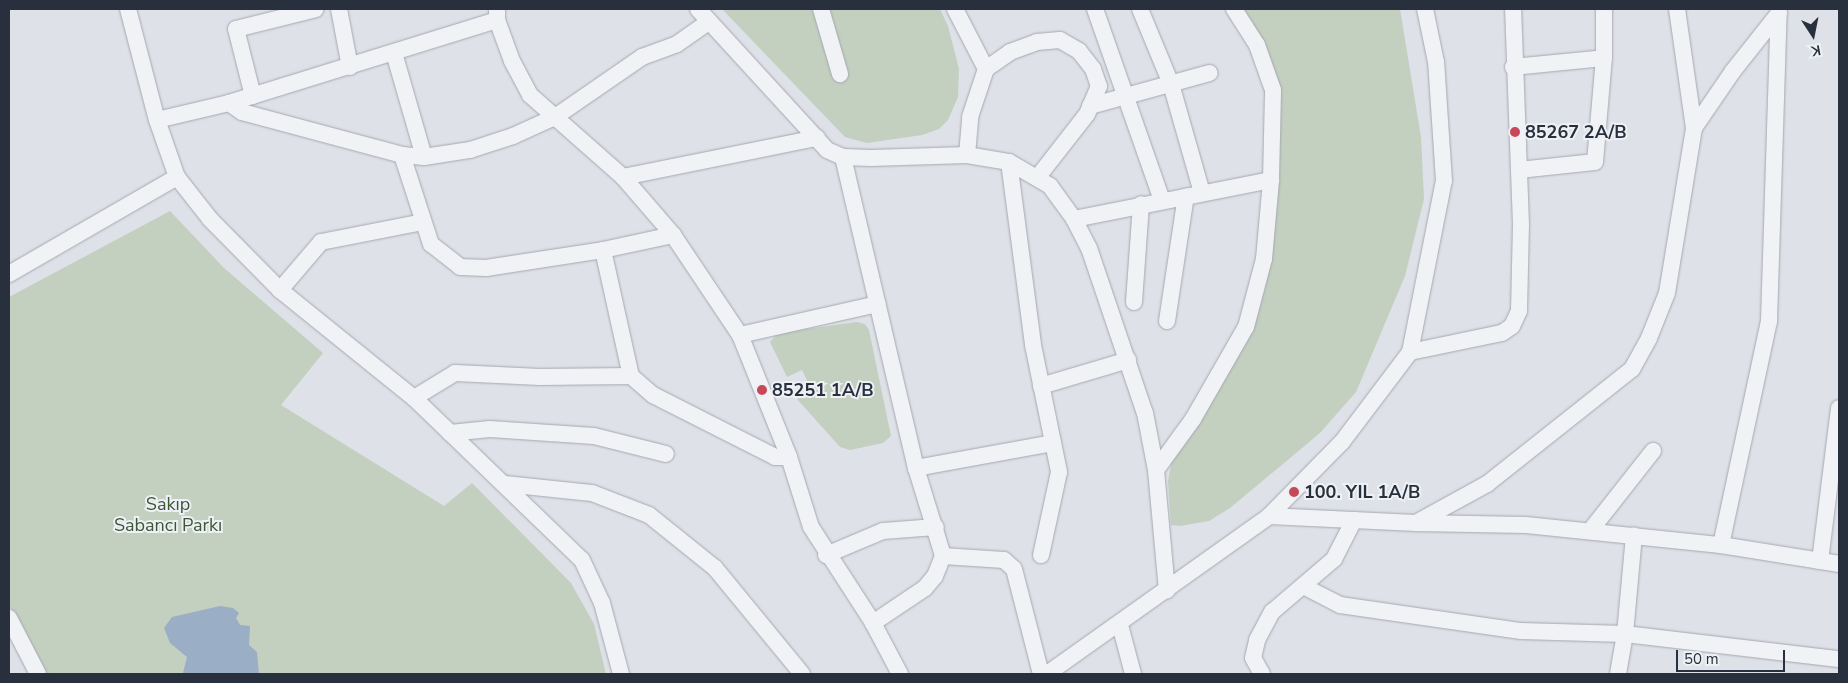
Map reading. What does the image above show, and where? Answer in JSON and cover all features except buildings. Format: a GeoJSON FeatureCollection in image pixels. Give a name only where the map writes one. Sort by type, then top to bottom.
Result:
{"type":"FeatureCollection","features":[{"type":"Feature","properties":{"kind":"street"},"geometry":{"type":"LineString","coordinates":[[128,9],[157,120],[177,177],[210,219],[280,290],[414,398],[582,560],[602,603],[621,674]]}},
{"type":"Feature","properties":{"kind":"street"},"geometry":{"type":"LineString","coordinates":[[253,96],[236,30],[281,13],[316,9]]}},
{"type":"Feature","properties":{"kind":"street"},"geometry":{"type":"LineString","coordinates":[[339,9],[350,67]]}},
{"type":"Feature","properties":{"kind":"street"},"geometry":{"type":"LineString","coordinates":[[698,9],[827,150],[843,157],[967,155],[1009,162],[1050,186],[1074,219],[1088,248],[1145,413],[1156,470],[1167,591]]}},
{"type":"Feature","properties":{"kind":"street"},"geometry":{"type":"LineString","coordinates":[[821,9],[840,74]]}},
{"type":"Feature","properties":{"kind":"street"},"geometry":{"type":"LineString","coordinates":[[955,9],[986,70]]}},
{"type":"Feature","properties":{"kind":"street"},"geometry":{"type":"LineString","coordinates":[[1094,9],[1108,53],[1128,98],[1162,200]]}},
{"type":"Feature","properties":{"kind":"street"},"geometry":{"type":"LineString","coordinates":[[1140,9],[1171,84],[1194,194],[1167,321]]}},
{"type":"Feature","properties":{"kind":"street"},"geometry":{"type":"LineString","coordinates":[[1156,470],[1193,419],[1246,327],[1264,259],[1271,180],[1273,90],[1257,45],[1234,9]]}},
{"type":"Feature","properties":{"kind":"street"},"geometry":{"type":"LineString","coordinates":[[1047,674],[1120,625],[1269,516],[1342,442],[1410,352],[1444,182],[1436,62],[1425,9]]}},
{"type":"Feature","properties":{"kind":"street"},"geometry":{"type":"LineString","coordinates":[[1410,352],[1502,333],[1512,326],[1519,311],[1521,263],[1519,170],[1512,67],[1513,9]]}},
{"type":"Feature","properties":{"kind":"street"},"geometry":{"type":"LineString","coordinates":[[1519,170],[1595,162],[1604,58],[1604,9]]}},
{"type":"Feature","properties":{"kind":"street"},"geometry":{"type":"LineString","coordinates":[[1416,523],[1487,484],[1632,369],[1649,338],[1668,293],[1694,128],[1677,9]]}},
{"type":"Feature","properties":{"kind":"street"},"geometry":{"type":"LineString","coordinates":[[1694,128],[1733,71],[1779,11]]}},
{"type":"Feature","properties":{"kind":"street"},"geometry":{"type":"LineString","coordinates":[[1721,545],[1769,321],[1779,11]]}},
{"type":"Feature","properties":{"kind":"street"},"geometry":{"type":"LineString","coordinates":[[157,120],[229,103],[350,67],[497,15],[512,61],[530,95],[623,177],[673,235],[740,335],[789,457],[811,527],[826,554],[873,623],[900,674]]}},
{"type":"Feature","properties":{"kind":"street"},"geometry":{"type":"LineString","coordinates":[[229,103],[242,112],[402,155],[424,157],[470,150],[513,136],[554,117],[642,56],[677,44],[709,22]]}},
{"type":"Feature","properties":{"kind":"street"},"geometry":{"type":"LineString","coordinates":[[967,155],[970,117],[986,70],[1010,52],[1037,42],[1060,40],[1079,50],[1093,69],[1098,86],[1090,106],[1037,178]]}},
{"type":"Feature","properties":{"kind":"street"},"geometry":{"type":"LineString","coordinates":[[394,52],[424,157]]}},
{"type":"Feature","properties":{"kind":"street"},"geometry":{"type":"LineString","coordinates":[[1512,67],[1604,58]]}},
{"type":"Feature","properties":{"kind":"street"},"geometry":{"type":"LineString","coordinates":[[1090,106],[1128,98],[1210,73]]}},
{"type":"Feature","properties":{"kind":"street"},"geometry":{"type":"LineString","coordinates":[[623,177],[817,138]]}},
{"type":"Feature","properties":{"kind":"street"},"geometry":{"type":"LineString","coordinates":[[402,155],[431,244],[460,267],[486,268],[603,250],[673,235]]}},
{"type":"Feature","properties":{"kind":"street"},"geometry":{"type":"LineString","coordinates":[[843,157],[916,468],[936,527],[943,556],[935,576],[925,588],[873,623]]}},
{"type":"Feature","properties":{"kind":"street"},"geometry":{"type":"LineString","coordinates":[[1009,162],[1041,386],[1059,472],[1042,555]]}},
{"type":"Feature","properties":{"kind":"street"},"geometry":{"type":"LineString","coordinates":[[9,274],[177,177]]}},
{"type":"Feature","properties":{"kind":"street"},"geometry":{"type":"LineString","coordinates":[[1074,219],[1141,204],[1271,180]]}},
{"type":"Feature","properties":{"kind":"street"},"geometry":{"type":"LineString","coordinates":[[1134,302],[1141,204]]}},
{"type":"Feature","properties":{"kind":"street"},"geometry":{"type":"LineString","coordinates":[[280,290],[321,242],[423,222]]}},
{"type":"Feature","properties":{"kind":"street"},"geometry":{"type":"LineString","coordinates":[[603,250],[630,376],[652,395],[775,457],[789,457]]}},
{"type":"Feature","properties":{"kind":"street"},"geometry":{"type":"LineString","coordinates":[[740,335],[878,304]]}},
{"type":"Feature","properties":{"kind":"street"},"geometry":{"type":"LineString","coordinates":[[1041,386],[1128,360]]}},
{"type":"Feature","properties":{"kind":"street"},"geometry":{"type":"LineString","coordinates":[[414,398],[454,372],[540,377],[630,376]]}},
{"type":"Feature","properties":{"kind":"street"},"geometry":{"type":"LineString","coordinates":[[1820,561],[1839,408]]}},
{"type":"Feature","properties":{"kind":"street"},"geometry":{"type":"LineString","coordinates":[[450,433],[490,429],[594,436],[666,454]]}},
{"type":"Feature","properties":{"kind":"street"},"geometry":{"type":"LineString","coordinates":[[916,468],[1053,442]]}},
{"type":"Feature","properties":{"kind":"street"},"geometry":{"type":"LineString","coordinates":[[1590,532],[1653,451]]}},
{"type":"Feature","properties":{"kind":"street"},"geometry":{"type":"LineString","coordinates":[[505,484],[592,493],[649,515],[715,568],[802,674]]}},
{"type":"Feature","properties":{"kind":"street"},"geometry":{"type":"LineString","coordinates":[[1269,516],[1416,523],[1526,524],[1721,545],[1839,564]]}},
{"type":"Feature","properties":{"kind":"street"},"geometry":{"type":"LineString","coordinates":[[1262,674],[1253,658],[1257,640],[1272,612],[1334,559],[1354,520]]}},
{"type":"Feature","properties":{"kind":"street"},"geometry":{"type":"LineString","coordinates":[[826,554],[883,531],[936,527]]}},
{"type":"Feature","properties":{"kind":"street"},"geometry":{"type":"LineString","coordinates":[[1618,674],[1625,634],[1634,535]]}},
{"type":"Feature","properties":{"kind":"street"},"geometry":{"type":"LineString","coordinates":[[943,556],[1004,560],[1014,569],[1041,674]]}},
{"type":"Feature","properties":{"kind":"street"},"geometry":{"type":"LineString","coordinates":[[1303,586],[1340,605],[1520,631],[1625,634],[1839,659]]}},
{"type":"Feature","properties":{"kind":"street"},"geometry":{"type":"LineString","coordinates":[[9,618],[38,674]]}},
{"type":"Feature","properties":{"kind":"street"},"geometry":{"type":"LineString","coordinates":[[1120,625],[1133,674]]}},
{"type":"Feature","properties":{"kind":"green space"},"geometry":{"type":"Polygon","coordinates":[[[722,9],[940,9],[948,26],[959,69],[958,97],[948,120],[939,129],[922,135],[867,143],[845,137],[722,9]]]}},
{"type":"Feature","properties":{"kind":"green space"},"geometry":{"type":"Polygon","coordinates":[[[1229,9],[1400,9],[1421,137],[1424,199],[1405,276],[1356,392],[1320,433],[1230,508],[1209,521],[1180,526],[1171,525],[1168,481],[1173,454],[1257,295],[1267,120],[1263,82],[1254,53],[1229,9]]]}},
{"type":"Feature","properties":{"kind":"green space","name":"Sakıp Sabancı Parkı"},"geometry":{"type":"Polygon","coordinates":[[[170,211],[224,268],[323,353],[281,405],[444,506],[472,483],[571,583],[594,624],[606,674],[45,674],[9,605],[9,297],[170,211]]]}},
{"type":"Feature","properties":{"kind":"green space"},"geometry":{"type":"Polygon","coordinates":[[[857,322],[865,324],[869,330],[891,436],[883,443],[850,450],[840,447],[797,399],[812,391],[802,370],[787,377],[770,342],[778,333],[857,322]]]}},
{"type":"Feature","properties":{"kind":"water"},"geometry":{"type":"Polygon","coordinates":[[[220,606],[233,608],[239,613],[236,618],[240,625],[250,626],[249,645],[257,652],[259,674],[183,673],[187,657],[170,643],[164,628],[172,617],[220,606]]]}},
{"type":"Feature","properties":{"kind":"place","name":"85267 2A/B"},"geometry":{"type":"Point","coordinates":[1515,132]}},
{"type":"Feature","properties":{"kind":"place","name":"85251 1A/B"},"geometry":{"type":"Point","coordinates":[762,390]}},
{"type":"Feature","properties":{"kind":"place","name":"100. YIL 1A/B"},"geometry":{"type":"Point","coordinates":[1294,492]}}]}
